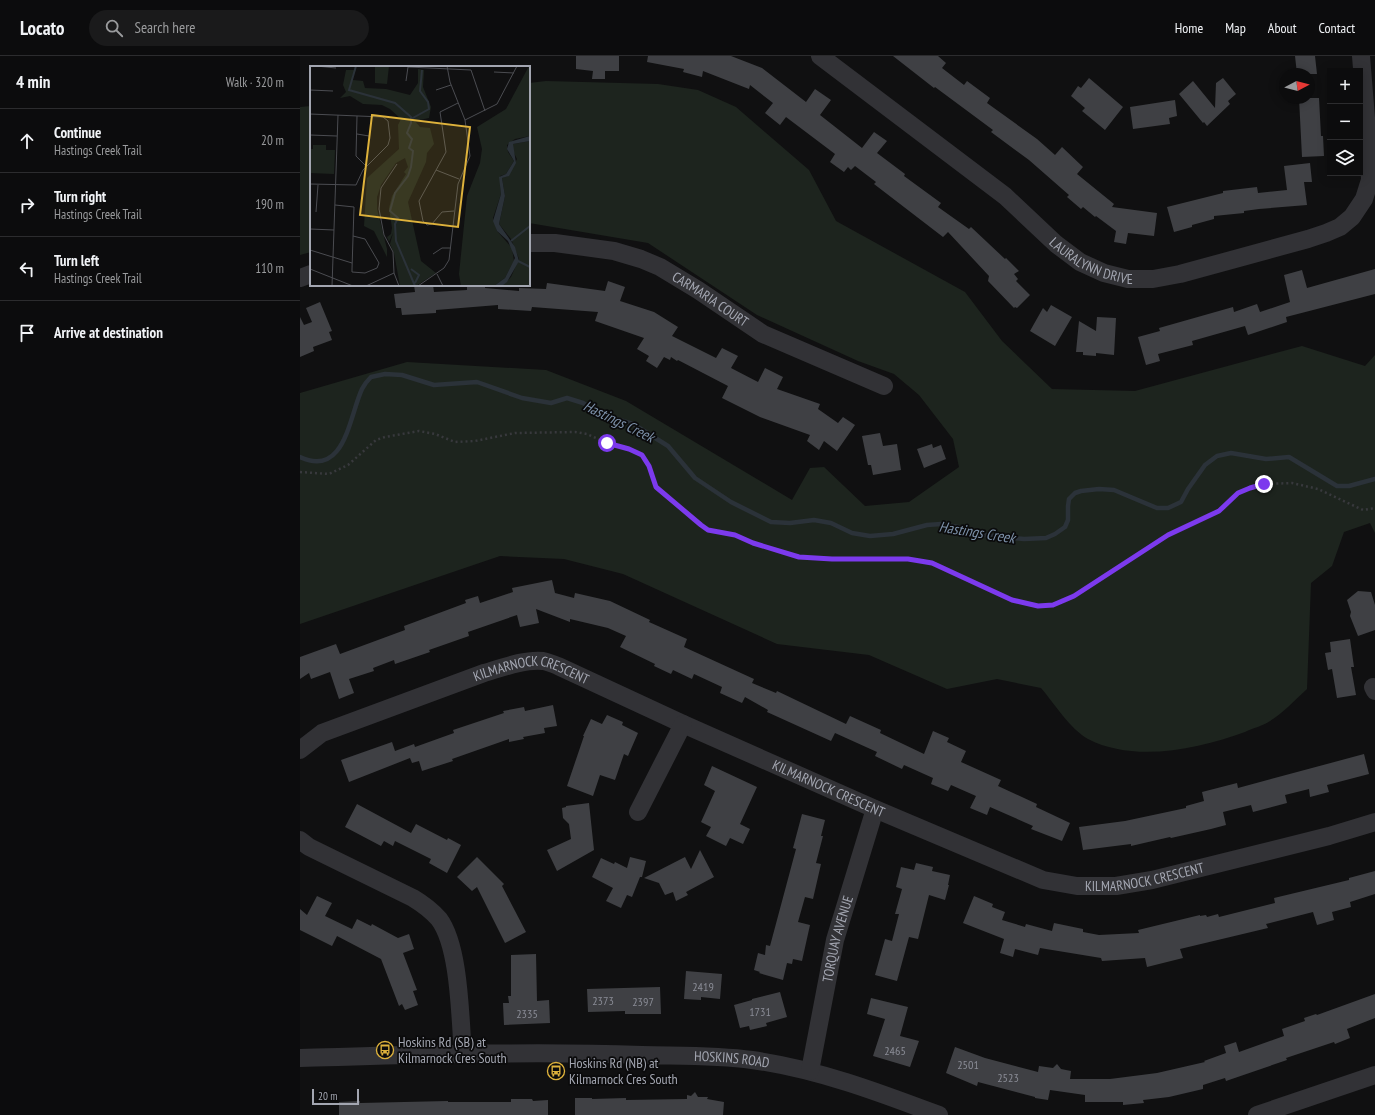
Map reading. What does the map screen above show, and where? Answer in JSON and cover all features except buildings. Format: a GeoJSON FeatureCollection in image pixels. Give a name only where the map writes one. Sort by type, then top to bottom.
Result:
{"type":"FeatureCollection","features":[{"type":"Feature","properties":{"kind":"street","name":"LAURALYNN DRIVE"},"geometry":{"type":"LineString","coordinates":[[821,56],[1005,196],[1056,244],[1080,262],[1104,273],[1128,279],[1153,278],[1180,274],[1314,237],[1340,227],[1352,217],[1364,199],[1370,180],[1370,155],[1361,56]]}},
{"type":"Feature","properties":{"kind":"street","name":"CARMARIA COURT"},"geometry":{"type":"LineString","coordinates":[[530,243],[556,243],[614,251],[641,259],[660,267],[698,290],[762,334],[884,386]]}},
{"type":"Feature","properties":{"kind":"street"},"geometry":{"type":"LineString","coordinates":[[300,278],[310,274]]}},
{"type":"Feature","properties":{"kind":"street","name":"KILMARNOCK CRESCENT"},"geometry":{"type":"LineString","coordinates":[[300,750],[322,733],[484,673],[506,666],[542,661],[558,666],[683,724],[875,809],[1043,880],[1076,886],[1116,886],[1152,880],[1329,836],[1375,822]]}},
{"type":"Feature","properties":{"kind":"street"},"geometry":{"type":"LineString","coordinates":[[638,812],[683,724]]}},
{"type":"Feature","properties":{"kind":"street","name":"TORQUAY AVENUE"},"geometry":{"type":"LineString","coordinates":[[810,1071],[834,940],[875,809]]}},
{"type":"Feature","properties":{"kind":"street"},"geometry":{"type":"LineString","coordinates":[[300,840],[309,847],[413,898],[424,905],[439,920],[449,938],[457,977],[463,1054]]}},
{"type":"Feature","properties":{"kind":"street","name":"HOSKINS ROAD"},"geometry":{"type":"LineString","coordinates":[[300,1058],[463,1054],[600,1053],[693,1056],[752,1060],[810,1071],[869,1089],[940,1115]]}},
{"type":"Feature","properties":{"kind":"street"},"geometry":{"type":"LineString","coordinates":[[1257,1115],[1375,1075]]}},
{"type":"Feature","properties":{"kind":"path"},"geometry":{"type":"LineString","coordinates":[[300,472],[329,474],[348,465],[376,440],[419,431],[436,434],[455,442],[516,433],[575,432],[587,434],[607,443],[629,449],[642,455],[649,466],[656,487],[708,530],[735,535],[753,543],[799,557],[832,559],[908,559],[932,563],[1012,600],[1038,606],[1053,605],[1074,596],[1168,535],[1219,511],[1238,493],[1250,488],[1264,484],[1292,482],[1318,489],[1363,510],[1375,508]]}},
{"type":"Feature","properties":{"kind":"shaded area"},"geometry":{"type":"Polygon","coordinates":[[[546,81],[658,84],[698,90],[736,107],[809,170],[836,221],[965,292],[1002,341],[1052,389],[1135,391],[1302,346],[1365,366],[1375,355],[1375,533],[1370,523],[1344,532],[1332,566],[1311,583],[1307,689],[1275,718],[1261,726],[1245,732],[1208,744],[1187,748],[1146,752],[1125,750],[1106,746],[1081,735],[1041,688],[997,679],[947,689],[869,655],[777,644],[623,574],[564,559],[500,556],[300,624],[300,393],[407,362],[546,370],[626,401],[792,500],[810,468],[824,467],[865,506],[909,502],[959,467],[953,439],[919,395],[894,374],[858,361],[757,315],[648,243],[530,223],[530,83],[546,81]]]}},
{"type":"Feature","properties":{"kind":"shaded area"},"geometry":{"type":"Polygon","coordinates":[[[310,106],[310,252],[300,255],[300,107],[310,106]]]}},
{"type":"Feature","properties":{"kind":"waterway","name":"Hastings Creek"},"geometry":{"type":"LineString","coordinates":[[300,457],[315,461],[327,459],[336,452],[349,428],[362,389],[371,377],[385,374],[402,375],[434,385],[477,382],[522,398],[551,403],[567,398],[583,403],[606,416],[633,424],[668,446],[695,478],[731,502],[771,522],[790,523],[814,520],[831,523],[852,533],[870,536],[893,534],[927,525],[941,524],[963,528],[985,535],[1024,539],[1046,538],[1065,527],[1068,520],[1069,499],[1075,493],[1099,489],[1114,490],[1157,508],[1168,508],[1181,502],[1188,489],[1205,465],[1217,456],[1231,453],[1266,459],[1289,457],[1337,486],[1349,486],[1375,479]]}},
{"type":"Feature","properties":{"kind":"place","name":"Hoskins Rd (SB) at Kilmarnock Cres South"},"geometry":{"type":"Point","coordinates":[385,1050]}},
{"type":"Feature","properties":{"kind":"place","name":"Hoskins Rd (NB) at Kilmarnock Cres South"},"geometry":{"type":"Point","coordinates":[556,1071]}},
{"type":"Feature","properties":{"kind":"route"},"geometry":{"type":"LineString","coordinates":[[607,443],[629,449],[642,455],[649,466],[656,487],[708,530],[735,535],[753,543],[799,557],[832,559],[908,559],[932,563],[1012,600],[1038,606],[1053,605],[1074,596],[1168,535],[1219,511],[1238,493],[1264,484]]}}]}
